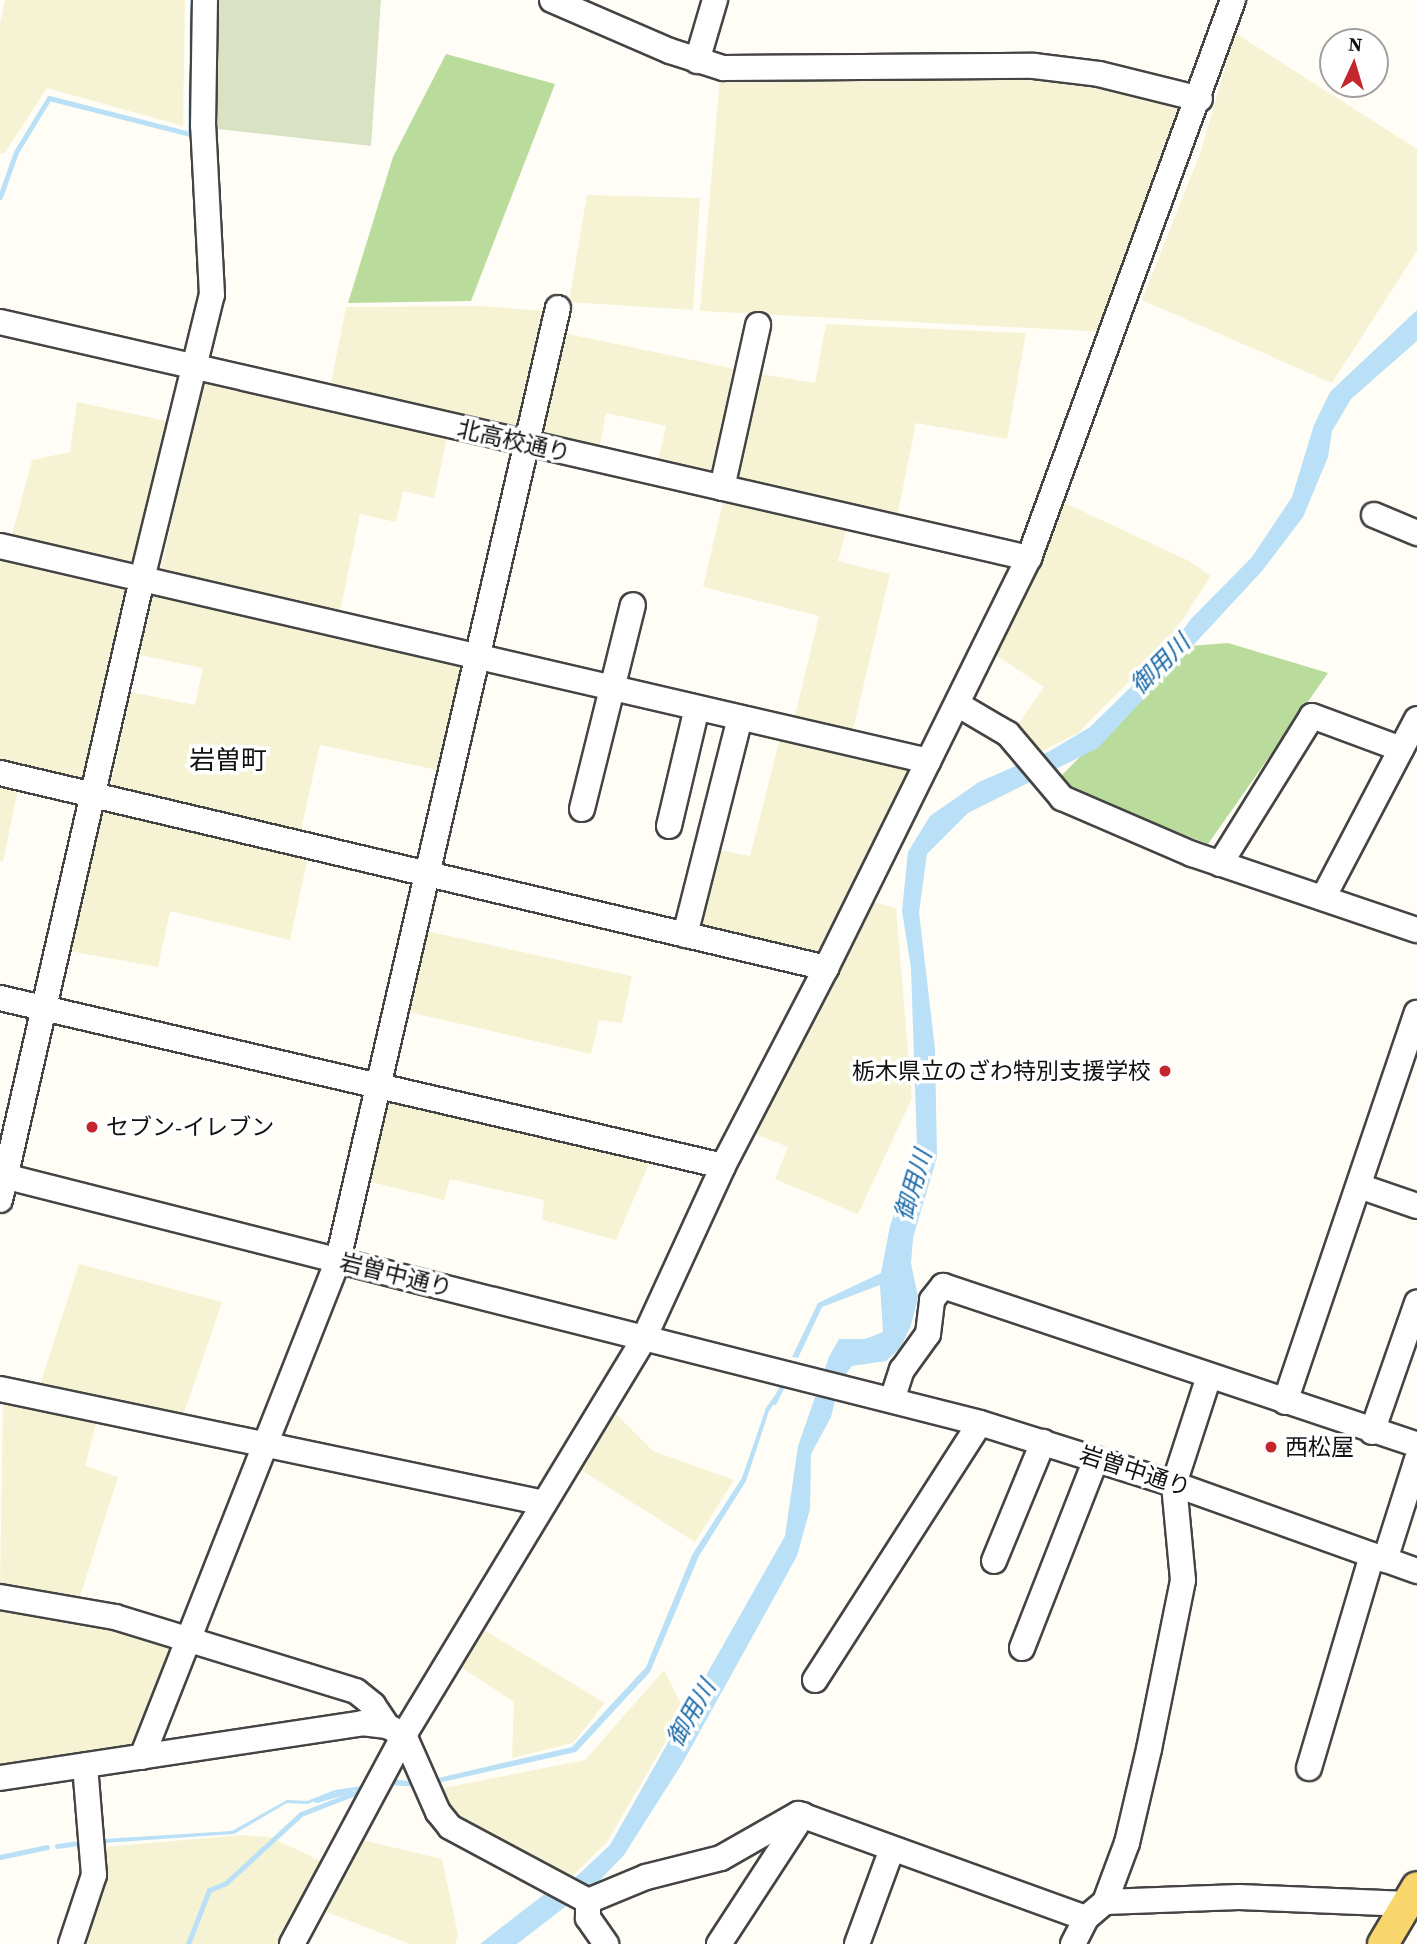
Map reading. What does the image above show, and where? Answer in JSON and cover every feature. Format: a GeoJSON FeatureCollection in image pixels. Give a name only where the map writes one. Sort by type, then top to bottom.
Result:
{"type":"FeatureCollection","features":[{"type":"Feature","properties":{"kind":"main road"},"geometry":{"type":"LineString","coordinates":[[1383,1944],[1412,1896]]}},
{"type":"Feature","properties":{"kind":"street"},"geometry":{"type":"LineString","coordinates":[[3,1184],[46,1009],[142,579],[212,295],[203,126],[205,0]]}},
{"type":"Feature","properties":{"kind":"street"},"geometry":{"type":"LineString","coordinates":[[552,0],[697,61],[723,68],[1034,66],[1099,74],[1200,99]]}},
{"type":"Feature","properties":{"kind":"street"},"geometry":{"type":"LineString","coordinates":[[697,61],[715,0]]}},
{"type":"Feature","properties":{"kind":"street"},"geometry":{"type":"LineString","coordinates":[[292,1944],[396,1731],[544,1503],[644,1338],[723,1166],[826,968],[1029,558],[1200,99],[1233,0]]}},
{"type":"Feature","properties":{"kind":"street"},"geometry":{"type":"LineString","coordinates":[[142,1757],[338,1260],[558,308]]}},
{"type":"Feature","properties":{"kind":"street","name":"北高校通り"},"geometry":{"type":"LineString","coordinates":[[0,322],[1029,558]]}},
{"type":"Feature","properties":{"kind":"street"},"geometry":{"type":"LineString","coordinates":[[722,488],[758,325]]}},
{"type":"Feature","properties":{"kind":"street"},"geometry":{"type":"LineString","coordinates":[[1374,515],[1417,533]]}},
{"type":"Feature","properties":{"kind":"street"},"geometry":{"type":"LineString","coordinates":[[0,546],[928,761]]}},
{"type":"Feature","properties":{"kind":"street"},"geometry":{"type":"LineString","coordinates":[[582,809],[633,605]]}},
{"type":"Feature","properties":{"kind":"street"},"geometry":{"type":"LineString","coordinates":[[957,704],[1008,734],[1062,797],[1220,864],[1417,930]]}},
{"type":"Feature","properties":{"kind":"street"},"geometry":{"type":"LineString","coordinates":[[669,826],[697,708]]}},
{"type":"Feature","properties":{"kind":"street"},"geometry":{"type":"LineString","coordinates":[[1220,864],[1312,716],[1401,749]]}},
{"type":"Feature","properties":{"kind":"street"},"geometry":{"type":"LineString","coordinates":[[685,934],[740,718]]}},
{"type":"Feature","properties":{"kind":"street"},"geometry":{"type":"LineString","coordinates":[[1323,898],[1417,719]]}},
{"type":"Feature","properties":{"kind":"street"},"geometry":{"type":"LineString","coordinates":[[0,773],[826,968]]}},
{"type":"Feature","properties":{"kind":"street"},"geometry":{"type":"LineString","coordinates":[[0,998],[723,1166]]}},
{"type":"Feature","properties":{"kind":"street"},"geometry":{"type":"LineString","coordinates":[[1285,1402],[1417,1013]]}},
{"type":"Feature","properties":{"kind":"street","name":"岩曽中通り"},"geometry":{"type":"LineString","coordinates":[[3,1184],[338,1260],[980,1423],[1174,1484],[1417,1572]]}},
{"type":"Feature","properties":{"kind":"street"},"geometry":{"type":"LineString","coordinates":[[1359,1186],[1417,1206]]}},
{"type":"Feature","properties":{"kind":"street"},"geometry":{"type":"LineString","coordinates":[[892,1400],[902,1370],[928,1334],[932,1300],[943,1286],[1417,1445]]}},
{"type":"Feature","properties":{"kind":"street"},"geometry":{"type":"LineString","coordinates":[[1372,1432],[1417,1303]]}},
{"type":"Feature","properties":{"kind":"street"},"geometry":{"type":"LineString","coordinates":[[1073,1944],[1086,1918],[1105,1902],[1127,1843],[1178,1619],[1183,1580],[1174,1484],[1209,1377]]}},
{"type":"Feature","properties":{"kind":"street"},"geometry":{"type":"LineString","coordinates":[[0,1389],[544,1503]]}},
{"type":"Feature","properties":{"kind":"street"},"geometry":{"type":"LineString","coordinates":[[815,1680],[980,1423]]}},
{"type":"Feature","properties":{"kind":"street"},"geometry":{"type":"LineString","coordinates":[[994,1561],[1043,1442]]}},
{"type":"Feature","properties":{"kind":"street"},"geometry":{"type":"LineString","coordinates":[[1022,1648],[1096,1459]]}},
{"type":"Feature","properties":{"kind":"street"},"geometry":{"type":"LineString","coordinates":[[1309,1768],[1378,1557],[1417,1460]]}},
{"type":"Feature","properties":{"kind":"street"},"geometry":{"type":"LineString","coordinates":[[0,1597],[115,1617],[356,1691],[373,1705],[396,1731],[438,1812],[450,1827],[588,1901]]}},
{"type":"Feature","properties":{"kind":"street"},"geometry":{"type":"LineString","coordinates":[[0,1778],[362,1723],[396,1731]]}},
{"type":"Feature","properties":{"kind":"street"},"geometry":{"type":"LineString","coordinates":[[71,1944],[94,1875],[85,1765]]}},
{"type":"Feature","properties":{"kind":"street"},"geometry":{"type":"LineString","coordinates":[[588,1901],[646,1877],[721,1858],[785,1818],[803,1815],[1086,1918]]}},
{"type":"Feature","properties":{"kind":"street"},"geometry":{"type":"LineString","coordinates":[[719,1944],[803,1815]]}},
{"type":"Feature","properties":{"kind":"street"},"geometry":{"type":"LineString","coordinates":[[857,1944],[892,1849]]}},
{"type":"Feature","properties":{"kind":"street"},"geometry":{"type":"LineString","coordinates":[[1105,1902],[1239,1897],[1412,1896]]}},
{"type":"Feature","properties":{"kind":"street"},"geometry":{"type":"LineString","coordinates":[[588,1901],[589,1918],[606,1944]]}},
{"type":"Feature","properties":{"kind":"shaded area"},"geometry":{"type":"Polygon","coordinates":[[[5,0],[185,0],[183,126],[47,88],[4,154],[0,153],[0,24],[5,0]]]}},
{"type":"Feature","properties":{"kind":"shaded area"},"geometry":{"type":"Polygon","coordinates":[[[1235,33],[1319,87],[1319,98],[1337,98],[1417,149],[1417,251],[1332,383],[1142,300],[1201,151],[1235,33]]]}},
{"type":"Feature","properties":{"kind":"shaded area"},"geometry":{"type":"Polygon","coordinates":[[[1033,75],[1092,82],[1188,107],[1107,332],[700,311],[720,77],[1033,75]]]}},
{"type":"Feature","properties":{"kind":"shaded area"},"geometry":{"type":"Polygon","coordinates":[[[587,195],[700,198],[693,310],[569,302],[587,195]]]}},
{"type":"Feature","properties":{"kind":"shaded area"},"geometry":{"type":"Polygon","coordinates":[[[479,306],[547,311],[520,434],[330,389],[346,307],[479,306]]]}},
{"type":"Feature","properties":{"kind":"shaded area"},"geometry":{"type":"Polygon","coordinates":[[[826,324],[1026,333],[1007,439],[916,423],[896,522],[729,484],[754,373],[815,383],[826,324]]]}},
{"type":"Feature","properties":{"kind":"shaded area"},"geometry":{"type":"Polygon","coordinates":[[[559,332],[740,370],[715,478],[657,466],[666,426],[606,413],[599,452],[536,437],[559,332]]]}},
{"type":"Feature","properties":{"kind":"shaded area"},"geometry":{"type":"Polygon","coordinates":[[[204,378],[448,433],[434,498],[403,491],[396,522],[360,514],[339,617],[160,573],[204,378]]]}},
{"type":"Feature","properties":{"kind":"shaded area"},"geometry":{"type":"Polygon","coordinates":[[[77,402],[167,421],[136,570],[11,539],[32,460],[70,452],[77,402]]]}},
{"type":"Feature","properties":{"kind":"shaded area"},"geometry":{"type":"Polygon","coordinates":[[[723,502],[847,527],[838,561],[890,574],[852,734],[794,720],[819,616],[703,587],[723,502]]]}},
{"type":"Feature","properties":{"kind":"shaded area"},"geometry":{"type":"Polygon","coordinates":[[[1065,503],[1189,561],[1211,576],[1166,645],[1078,733],[1042,751],[1015,729],[1044,687],[994,654],[1065,503]]]}},
{"type":"Feature","properties":{"kind":"shaded area"},"geometry":{"type":"Polygon","coordinates":[[[0,553],[130,583],[83,786],[0,766],[0,553]]]}},
{"type":"Feature","properties":{"kind":"shaded area"},"geometry":{"type":"Polygon","coordinates":[[[154,591],[465,664],[442,771],[320,745],[300,834],[110,789],[131,692],[195,705],[203,668],[140,655],[154,591]]]}},
{"type":"Feature","properties":{"kind":"shaded area"},"geometry":{"type":"Polygon","coordinates":[[[780,738],[915,768],[817,956],[696,924],[714,849],[750,856],[780,738]]]}},
{"type":"Feature","properties":{"kind":"shaded area"},"geometry":{"type":"Polygon","coordinates":[[[0,780],[19,785],[3,861],[0,861],[0,780]]]}},
{"type":"Feature","properties":{"kind":"shaded area"},"geometry":{"type":"Polygon","coordinates":[[[105,805],[309,852],[290,940],[170,911],[158,967],[69,951],[105,805]]]}},
{"type":"Feature","properties":{"kind":"shaded area"},"geometry":{"type":"Polygon","coordinates":[[[869,901],[896,908],[912,1098],[858,1214],[775,1179],[788,1147],[750,1132],[869,901]]]}},
{"type":"Feature","properties":{"kind":"shaded area"},"geometry":{"type":"Polygon","coordinates":[[[426,931],[632,976],[622,1023],[599,1020],[591,1054],[404,1011],[426,931]]]}},
{"type":"Feature","properties":{"kind":"shaded area"},"geometry":{"type":"Polygon","coordinates":[[[386,1096],[652,1157],[616,1240],[542,1220],[544,1200],[450,1179],[444,1200],[367,1181],[386,1096]]]}},
{"type":"Feature","properties":{"kind":"shaded area"},"geometry":{"type":"Polygon","coordinates":[[[79,1264],[222,1302],[183,1416],[39,1388],[79,1264]]]}},
{"type":"Feature","properties":{"kind":"shaded area"},"geometry":{"type":"Polygon","coordinates":[[[3,1398],[98,1417],[85,1466],[118,1477],[79,1600],[0,1587],[3,1398]]]}},
{"type":"Feature","properties":{"kind":"shaded area"},"geometry":{"type":"Polygon","coordinates":[[[616,1414],[653,1451],[734,1480],[695,1542],[581,1470],[616,1414]]]}},
{"type":"Feature","properties":{"kind":"shaded area"},"geometry":{"type":"Polygon","coordinates":[[[0,1604],[109,1622],[176,1644],[137,1749],[0,1770],[0,1604]]]}},
{"type":"Feature","properties":{"kind":"shaded area"},"geometry":{"type":"Polygon","coordinates":[[[484,1630],[605,1703],[573,1743],[512,1758],[514,1702],[461,1667],[484,1630]]]}},
{"type":"Feature","properties":{"kind":"shaded area"},"geometry":{"type":"Polygon","coordinates":[[[664,1670],[684,1710],[607,1842],[568,1880],[453,1821],[438,1789],[585,1760],[664,1670]]]}},
{"type":"Feature","properties":{"kind":"shaded area"},"geometry":{"type":"Polygon","coordinates":[[[241,1835],[270,1837],[325,1863],[283,1944],[83,1944],[106,1887],[104,1847],[241,1835]]]}},
{"type":"Feature","properties":{"kind":"shaded area"},"geometry":{"type":"Polygon","coordinates":[[[358,1839],[442,1859],[458,1935],[455,1944],[409,1944],[327,1912],[358,1839]]]}},
{"type":"Feature","properties":{"kind":"green space"},"geometry":{"type":"Polygon","coordinates":[[[211,0],[381,0],[371,146],[208,128],[211,0]]]}},
{"type":"Feature","properties":{"kind":"green space"},"geometry":{"type":"Polygon","coordinates":[[[446,54],[555,84],[471,301],[348,303],[393,157],[446,54]]]}},
{"type":"Feature","properties":{"kind":"green space"},"geometry":{"type":"Polygon","coordinates":[[[1228,643],[1328,673],[1208,844],[1078,793],[1060,777],[1190,646],[1228,643]]]}},
{"type":"Feature","properties":{"kind":"water","name":"御用川"},"geometry":{"type":"Polygon","coordinates":[[[1417,310],[1417,341],[1351,399],[1332,431],[1328,457],[1303,517],[1262,571],[1098,748],[968,813],[927,854],[919,912],[935,1049],[937,1157],[913,1238],[911,1263],[918,1297],[911,1325],[901,1347],[886,1361],[852,1366],[840,1381],[831,1417],[811,1454],[810,1509],[797,1556],[683,1762],[624,1855],[600,1880],[517,1944],[480,1944],[546,1893],[577,1876],[610,1845],[785,1536],[798,1446],[829,1357],[839,1339],[865,1339],[883,1332],[880,1285],[822,1307],[798,1358],[792,1357],[818,1303],[881,1273],[890,1226],[917,1146],[911,968],[902,911],[908,852],[930,816],[979,782],[1050,751],[1090,727],[1169,650],[1190,620],[1252,557],[1292,497],[1314,425],[1330,392],[1417,310]]]}},
{"type":"Feature","properties":{"kind":"water"},"geometry":{"type":"Polygon","coordinates":[[[775,1395],[779,1396],[769,1411],[746,1481],[699,1556],[650,1672],[576,1752],[420,1787],[388,1785],[390,1779],[421,1782],[572,1747],[646,1667],[692,1555],[742,1478],[766,1408],[775,1395]]]}},
{"type":"Feature","properties":{"kind":"water"},"geometry":{"type":"Polygon","coordinates":[[[369,1785],[367,1790],[336,1792],[308,1804],[287,1803],[234,1834],[104,1843],[103,1839],[232,1831],[287,1800],[307,1801],[335,1790],[369,1785]]]}},
{"type":"Feature","properties":{"kind":"waterway"},"geometry":{"type":"LineString","coordinates":[[0,197],[16,152],[49,98],[190,134],[192,0]]}},
{"type":"Feature","properties":{"kind":"waterway"},"geometry":{"type":"LineString","coordinates":[[774,1402],[785,1379]]}},
{"type":"Feature","properties":{"kind":"waterway"},"geometry":{"type":"LineString","coordinates":[[188,1944],[209,1890],[226,1883],[301,1814],[365,1789]]}},
{"type":"Feature","properties":{"kind":"waterway"},"geometry":{"type":"LineString","coordinates":[[316,1800],[350,1790]]}},
{"type":"Feature","properties":{"kind":"waterway"},"geometry":{"type":"LineString","coordinates":[[57,1846],[85,1842]]}},
{"type":"Feature","properties":{"kind":"waterway"},"geometry":{"type":"LineString","coordinates":[[0,1857],[47,1847]]}},
{"type":"Feature","properties":{"kind":"place","name":"栃木県立のざわ特別支援学校"},"geometry":{"type":"Point","coordinates":[1165,1071]}},
{"type":"Feature","properties":{"kind":"place","name":"セブン-イレブン"},"geometry":{"type":"Point","coordinates":[92,1127]}},
{"type":"Feature","properties":{"kind":"place","name":"西松屋"},"geometry":{"type":"Point","coordinates":[1271,1447]}},
{"type":"Feature","properties":{"kind":"district","name":"岩曽町"},"geometry":{"type":"Point","coordinates":[228,761]}}]}
